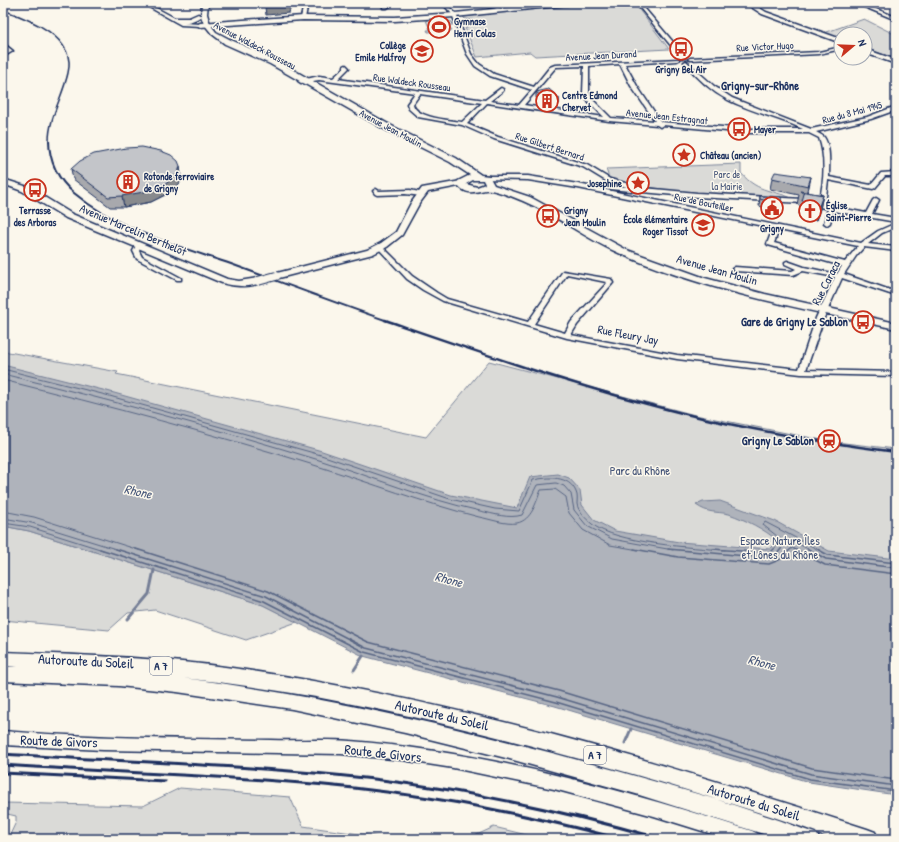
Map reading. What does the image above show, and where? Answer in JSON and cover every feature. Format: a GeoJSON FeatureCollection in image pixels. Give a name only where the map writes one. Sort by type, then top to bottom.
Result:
{"type":"FeatureCollection","features":[{"type":"Feature","properties":{"kind":"highway","name":"Autoroute du Soleil"},"geometry":{"type":"LineString","coordinates":[[3,659],[108,661],[201,670],[257,678],[368,699],[450,717],[574,749],[707,788],[868,839]]}},
{"type":"Feature","properties":{"kind":"highway","name":"Autoroute du Soleil"},"geometry":{"type":"LineString","coordinates":[[3,674],[63,675],[145,680],[229,690],[309,704],[416,727],[563,765],[680,798],[808,839]]}},
{"type":"Feature","properties":{"kind":"main road"},"geometry":{"type":"LineString","coordinates":[[200,3],[198,16],[204,24]]}},
{"type":"Feature","properties":{"kind":"main road"},"geometry":{"type":"LineString","coordinates":[[204,24],[205,3]]}},
{"type":"Feature","properties":{"kind":"main road"},"geometry":{"type":"LineString","coordinates":[[176,20],[187,20],[198,16]]}},
{"type":"Feature","properties":{"kind":"main road","name":"Avenue Waldeck Rousseau"},"geometry":{"type":"LineString","coordinates":[[204,24],[228,42],[273,62],[303,80]]}},
{"type":"Feature","properties":{"kind":"main road","name":"Avenue Jean Moulin"},"geometry":{"type":"LineString","coordinates":[[303,80],[351,110],[448,161],[477,183],[542,208],[601,240],[649,262],[701,280],[896,326]]}},
{"type":"Feature","properties":{"kind":"main road","name":"Route de Givors"},"geometry":{"type":"LineString","coordinates":[[3,738],[139,744],[350,748],[430,757],[513,772],[647,806],[752,839]]}},
{"type":"Feature","properties":{"kind":"street"},"geometry":{"type":"LineString","coordinates":[[48,3],[80,3]]}},
{"type":"Feature","properties":{"kind":"street"},"geometry":{"type":"LineString","coordinates":[[144,3],[183,24],[303,18],[394,19],[455,15],[568,3]]}},
{"type":"Feature","properties":{"kind":"street"},"geometry":{"type":"LineString","coordinates":[[303,18],[306,3]]}},
{"type":"Feature","properties":{"kind":"street"},"geometry":{"type":"LineString","coordinates":[[385,7],[393,3]]}},
{"type":"Feature","properties":{"kind":"street"},"geometry":{"type":"LineString","coordinates":[[444,3],[455,15],[469,54],[477,65],[492,75],[535,89]]}},
{"type":"Feature","properties":{"kind":"street"},"geometry":{"type":"LineString","coordinates":[[480,3],[504,10]]}},
{"type":"Feature","properties":{"kind":"street"},"geometry":{"type":"LineString","coordinates":[[638,3],[686,60],[710,85],[725,95],[811,131],[822,140],[826,161],[822,204]]}},
{"type":"Feature","properties":{"kind":"street"},"geometry":{"type":"LineString","coordinates":[[748,3],[764,13],[833,38]]}},
{"type":"Feature","properties":{"kind":"street"},"geometry":{"type":"LineString","coordinates":[[856,3],[896,19]]}},
{"type":"Feature","properties":{"kind":"street"},"geometry":{"type":"LineString","coordinates":[[891,3],[896,7]]}},
{"type":"Feature","properties":{"kind":"street"},"geometry":{"type":"LineString","coordinates":[[3,44],[11,51],[3,56]]}},
{"type":"Feature","properties":{"kind":"street","name":"Rue Victor Hugo"},"geometry":{"type":"LineString","coordinates":[[686,60],[819,53],[833,50]]}},
{"type":"Feature","properties":{"kind":"street"},"geometry":{"type":"LineString","coordinates":[[873,53],[896,62]]}},
{"type":"Feature","properties":{"kind":"street","name":"Avenue Jean Durand"},"geometry":{"type":"LineString","coordinates":[[521,106],[552,68],[587,64],[686,60]]}},
{"type":"Feature","properties":{"kind":"street"},"geometry":{"type":"LineString","coordinates":[[622,63],[634,86],[660,125]]}},
{"type":"Feature","properties":{"kind":"street"},"geometry":{"type":"LineString","coordinates":[[587,64],[586,93],[590,100],[609,119]]}},
{"type":"Feature","properties":{"kind":"street"},"geometry":{"type":"LineString","coordinates":[[334,80],[347,68],[346,66]]}},
{"type":"Feature","properties":{"kind":"street","name":"Rue Waldeck Rousseau"},"geometry":{"type":"LineString","coordinates":[[303,80],[319,78],[521,106]]}},
{"type":"Feature","properties":{"kind":"street"},"geometry":{"type":"LineString","coordinates":[[463,124],[486,101],[501,90]]}},
{"type":"Feature","properties":{"kind":"street","name":"Rue Gilbert Bernard"},"geometry":{"type":"LineString","coordinates":[[419,92],[410,104],[411,108],[420,116],[463,124],[496,138],[586,166],[608,180],[655,191]]}},
{"type":"Feature","properties":{"kind":"street","name":"Avenue Jean Estragnat"},"geometry":{"type":"LineString","coordinates":[[521,106],[660,125],[760,132],[811,131]]}},
{"type":"Feature","properties":{"kind":"street","name":"Rue du 8 Mai 1945"},"geometry":{"type":"LineString","coordinates":[[811,131],[870,118],[896,108]]}},
{"type":"Feature","properties":{"kind":"street"},"geometry":{"type":"LineString","coordinates":[[825,178],[873,187],[883,174],[896,174]]}},
{"type":"Feature","properties":{"kind":"street","name":"Rue de Bouteiller"},"geometry":{"type":"LineString","coordinates":[[422,194],[447,188],[506,178],[528,178],[578,186],[862,245],[896,249]]}},
{"type":"Feature","properties":{"kind":"street","name":"Avenue Marcelin Berthelot"},"geometry":{"type":"LineString","coordinates":[[3,181],[25,189],[70,216],[230,283],[258,281],[364,253],[380,247]]}},
{"type":"Feature","properties":{"kind":"street"},"geometry":{"type":"LineString","coordinates":[[578,186],[803,201],[822,204],[831,208],[896,220]]}},
{"type":"Feature","properties":{"kind":"street"},"geometry":{"type":"LineString","coordinates":[[376,191],[377,193],[384,194],[410,190],[422,194],[398,233],[380,247]]}},
{"type":"Feature","properties":{"kind":"street"},"geometry":{"type":"LineString","coordinates":[[869,214],[876,200]]}},
{"type":"Feature","properties":{"kind":"street"},"geometry":{"type":"LineString","coordinates":[[827,223],[831,208]]}},
{"type":"Feature","properties":{"kind":"street","name":"Rue Caraca"},"geometry":{"type":"LineString","coordinates":[[801,372],[823,310],[839,276],[862,245],[880,233],[896,225]]}},
{"type":"Feature","properties":{"kind":"street"},"geometry":{"type":"LineString","coordinates":[[776,228],[770,244],[847,264]]}},
{"type":"Feature","properties":{"kind":"street"},"geometry":{"type":"LineString","coordinates":[[139,245],[136,251],[139,258],[179,279]]}},
{"type":"Feature","properties":{"kind":"street","name":"Rue Fleury Jay"},"geometry":{"type":"LineString","coordinates":[[380,247],[402,273],[428,292],[445,300],[567,336],[677,357],[801,372],[833,374],[896,374]]}},
{"type":"Feature","properties":{"kind":"street"},"geometry":{"type":"LineString","coordinates":[[787,263],[802,268],[839,276],[896,294]]}},
{"type":"Feature","properties":{"kind":"street"},"geometry":{"type":"LineString","coordinates":[[736,269],[793,273],[802,268]]}},
{"type":"Feature","properties":{"kind":"street"},"geometry":{"type":"LineString","coordinates":[[530,325],[564,272],[609,280],[610,283],[574,324],[567,336]]}},
{"type":"Feature","properties":{"kind":"green space"},"geometry":{"type":"Polygon","coordinates":[[[579,3],[634,3],[669,49],[535,56],[530,52],[477,57],[465,28],[467,28],[464,21],[473,20],[465,19],[463,17],[579,3]]]}},
{"type":"Feature","properties":{"kind":"green space","name":"Gymnase Henri Colas"},"geometry":{"type":"Polygon","coordinates":[[[443,18],[452,22],[453,25],[449,25],[452,31],[428,32],[427,30],[430,30],[426,20],[443,18]]]}},
{"type":"Feature","properties":{"kind":"green space"},"geometry":{"type":"Polygon","coordinates":[[[864,19],[896,35],[896,59],[873,51],[873,26],[844,26],[864,19]]]}},
{"type":"Feature","properties":{"kind":"green space"},"geometry":{"type":"Polygon","coordinates":[[[833,30],[833,36],[824,33],[833,30]]]}},
{"type":"Feature","properties":{"kind":"green space","name":"Parc de la Mairie"},"geometry":{"type":"Polygon","coordinates":[[[741,164],[741,173],[754,185],[796,200],[725,196],[655,188],[609,178],[606,169],[741,164]]]}},
{"type":"Feature","properties":{"kind":"green space","name":"Espace Nature Îles et Lônes du Rhône"},"geometry":{"type":"Polygon","coordinates":[[[3,351],[118,372],[116,374],[426,437],[489,361],[695,415],[827,441],[896,449],[896,693],[3,446],[3,351]]]}},
{"type":"Feature","properties":{"kind":"green space"},"geometry":{"type":"Polygon","coordinates":[[[3,526],[29,531],[263,605],[297,622],[246,640],[155,610],[128,613],[109,630],[3,620],[3,526]]]}},
{"type":"Feature","properties":{"kind":"green space"},"geometry":{"type":"Polygon","coordinates":[[[180,788],[290,797],[303,826],[394,839],[8,839],[16,822],[16,816],[3,813],[3,801],[4,803],[143,806],[180,788]]]}},
{"type":"Feature","properties":{"kind":"green space"},"geometry":{"type":"Polygon","coordinates":[[[494,827],[543,839],[468,839],[494,827]]]}},
{"type":"Feature","properties":{"kind":"water","name":"Rhone"},"geometry":{"type":"Polygon","coordinates":[[[3,365],[107,391],[322,451],[451,495],[517,508],[530,477],[558,474],[569,478],[580,490],[582,505],[594,520],[615,531],[679,542],[770,549],[778,541],[755,525],[742,519],[729,514],[708,511],[696,505],[703,502],[720,501],[775,521],[829,551],[896,559],[896,795],[809,782],[555,706],[363,656],[263,605],[29,531],[3,526],[3,365]]]}},
{"type":"Feature","properties":{"kind":"building"},"geometry":{"type":"Polygon","coordinates":[[[266,3],[289,3],[289,5],[265,7],[266,3]]]}},
{"type":"Feature","properties":{"kind":"building"},"geometry":{"type":"Polygon","coordinates":[[[549,89],[559,98],[546,100],[536,92],[549,89]]]}},
{"type":"Feature","properties":{"kind":"building","name":"Rotonde ferroviaire de Grigny"},"geometry":{"type":"Polygon","coordinates":[[[142,147],[171,155],[178,161],[180,166],[178,173],[167,183],[149,191],[108,197],[71,169],[80,161],[94,154],[126,148],[142,147]]]}},
{"type":"Feature","properties":{"kind":"building"},"geometry":{"type":"Polygon","coordinates":[[[775,172],[811,177],[808,186],[772,178],[775,172]]]}},
{"type":"Feature","properties":{"kind":"building"},"geometry":{"type":"Polygon","coordinates":[[[800,191],[823,195],[819,206],[804,205],[806,201],[802,201],[804,194],[800,191]]]}},
{"type":"Feature","properties":{"kind":"building"},"geometry":{"type":"Polygon","coordinates":[[[760,196],[781,197],[782,205],[760,199],[760,196]]]}},
{"type":"Feature","properties":{"kind":"waterway"},"geometry":{"type":"LineString","coordinates":[[128,619],[149,594],[154,570]]}},
{"type":"Feature","properties":{"kind":"waterway"},"geometry":{"type":"LineString","coordinates":[[354,670],[363,656]]}},
{"type":"Feature","properties":{"kind":"waterway"},"geometry":{"type":"LineString","coordinates":[[625,743],[631,729]]}},
{"type":"Feature","properties":{"kind":"railway"},"geometry":{"type":"LineString","coordinates":[[3,10],[37,24],[49,31],[65,49],[69,60],[66,82],[51,123],[49,141]]}},
{"type":"Feature","properties":{"kind":"railway"},"geometry":{"type":"LineString","coordinates":[[49,141],[49,148],[53,163],[63,182],[68,188],[91,206],[110,217],[149,236],[388,321]]}},
{"type":"Feature","properties":{"kind":"railway"},"geometry":{"type":"LineString","coordinates":[[385,320],[538,372],[655,406],[719,422],[769,432],[896,452]]}},
{"type":"Feature","properties":{"kind":"railway"},"geometry":{"type":"LineString","coordinates":[[3,754],[281,770],[374,779],[519,803],[662,839]]}},
{"type":"Feature","properties":{"kind":"railway"},"geometry":{"type":"LineString","coordinates":[[3,765],[253,779],[352,788],[430,798],[485,808],[566,825],[620,839]]}},
{"type":"Feature","properties":{"kind":"railway"},"geometry":{"type":"LineString","coordinates":[[3,773],[165,781]]}},
{"type":"Feature","properties":{"kind":"place","name":"Gymnase Henri Colas"},"geometry":{"type":"Point","coordinates":[439,27]}},
{"type":"Feature","properties":{"kind":"place","name":"Grigny Bel Air"},"geometry":{"type":"Point","coordinates":[681,49]}},
{"type":"Feature","properties":{"kind":"place","name":"Collège Emile Malfroy"},"geometry":{"type":"Point","coordinates":[422,51]}},
{"type":"Feature","properties":{"kind":"place","name":"Centre Edmond Chervet"},"geometry":{"type":"Point","coordinates":[547,101]}},
{"type":"Feature","properties":{"kind":"place","name":"Mayer"},"geometry":{"type":"Point","coordinates":[739,129]}},
{"type":"Feature","properties":{"kind":"place","name":"Château (ancien)"},"geometry":{"type":"Point","coordinates":[684,155]}},
{"type":"Feature","properties":{"kind":"place","name":"Rotonde ferroviaire de Grigny"},"geometry":{"type":"Point","coordinates":[128,182]}},
{"type":"Feature","properties":{"kind":"place","name":"Josephine"},"geometry":{"type":"Point","coordinates":[638,183]}},
{"type":"Feature","properties":{"kind":"place","name":"Terrasse des Arboras"},"geometry":{"type":"Point","coordinates":[35,190]}},
{"type":"Feature","properties":{"kind":"place","name":"Grigny"},"geometry":{"type":"Point","coordinates":[772,208]}},
{"type":"Feature","properties":{"kind":"place","name":"Église Saint-Pierre"},"geometry":{"type":"Point","coordinates":[810,211]}},
{"type":"Feature","properties":{"kind":"place","name":"Grigny Jean Moulin"},"geometry":{"type":"Point","coordinates":[548,216]}},
{"type":"Feature","properties":{"kind":"place","name":"École élémentaire Roger Tissot"},"geometry":{"type":"Point","coordinates":[703,225]}},
{"type":"Feature","properties":{"kind":"place","name":"Gare de Grigny Le Sablon"},"geometry":{"type":"Point","coordinates":[863,322]}},
{"type":"Feature","properties":{"kind":"place","name":"Grigny Le Sablon"},"geometry":{"type":"Point","coordinates":[829,441]}},
{"type":"Feature","properties":{"kind":"district","name":"Grigny-sur-Rhône"},"geometry":{"type":"Point","coordinates":[760,86]}},
{"type":"Feature","properties":{"kind":"park label","name":"Parc du Rhône"},"geometry":{"type":"Point","coordinates":[640,471]}}]}
